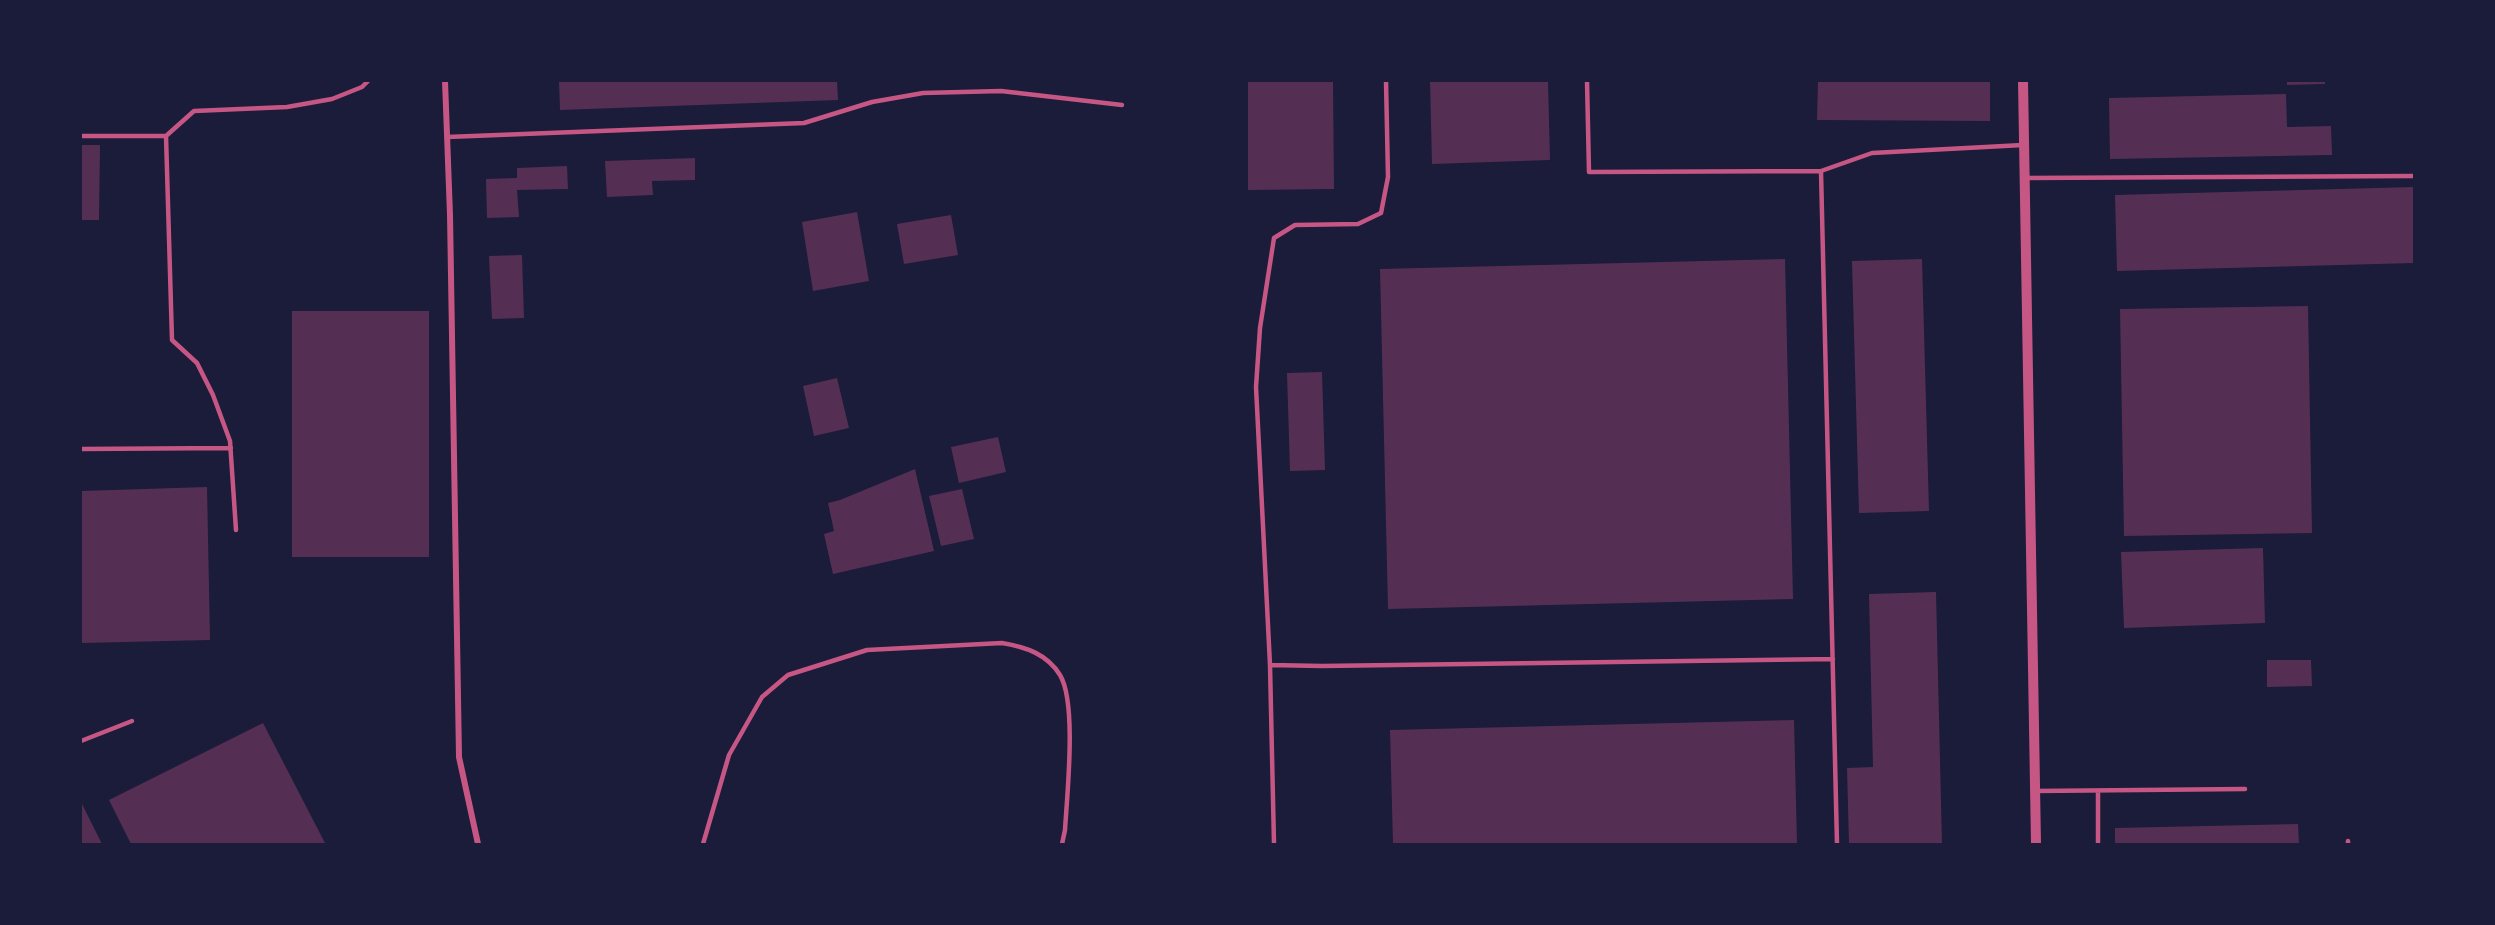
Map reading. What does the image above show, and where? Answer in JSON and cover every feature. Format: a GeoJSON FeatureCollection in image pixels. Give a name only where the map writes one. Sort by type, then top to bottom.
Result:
{"type":"FeatureCollection","features":[{"type":"Feature","properties":{"kind":"street"},"geometry":{"type":"LineString","coordinates":[[445,81],[459,757],[478,844]]}},
{"type":"Feature","properties":{"kind":"street"},"geometry":{"type":"LineString","coordinates":[[2023,81],[2036,844]]}},
{"type":"Feature","properties":{"kind":"lane"},"geometry":{"type":"LineString","coordinates":[[81,136],[166,136],[194,111],[287,107],[332,99],[362,87],[368,81]]}},
{"type":"Feature","properties":{"kind":"lane"},"geometry":{"type":"LineString","coordinates":[[1274,844],[1270,665],[1256,387],[1260,328],[1274,238],[1295,225],[1358,224],[1381,213],[1388,177],[1386,81]]}},
{"type":"Feature","properties":{"kind":"lane"},"geometry":{"type":"LineString","coordinates":[[1587,81],[1589,172],[1821,171],[1872,153],[2024,145]]}},
{"type":"Feature","properties":{"kind":"lane"},"geometry":{"type":"LineString","coordinates":[[447,137],[804,123],[872,102],[923,93],[1001,91],[1122,105]]}},
{"type":"Feature","properties":{"kind":"lane"},"geometry":{"type":"LineString","coordinates":[[166,136],[172,340],[197,363],[213,394],[231,448],[236,530]]}},
{"type":"Feature","properties":{"kind":"lane"},"geometry":{"type":"LineString","coordinates":[[1821,171],[1837,844]]}},
{"type":"Feature","properties":{"kind":"lane"},"geometry":{"type":"LineString","coordinates":[[2025,178],[2414,176]]}},
{"type":"Feature","properties":{"kind":"lane"},"geometry":{"type":"LineString","coordinates":[[81,449],[231,448]]}},
{"type":"Feature","properties":{"kind":"lane"},"geometry":{"type":"LineString","coordinates":[[703,844],[729,755],[762,697],[788,675],[867,650],[1002,643],[1024,646],[1043,656],[1062,678],[1070,724],[1065,830],[1062,844]]}},
{"type":"Feature","properties":{"kind":"lane"},"geometry":{"type":"LineString","coordinates":[[1270,665],[1833,659]]}},
{"type":"Feature","properties":{"kind":"lane"},"geometry":{"type":"LineString","coordinates":[[81,741],[132,721]]}},
{"type":"Feature","properties":{"kind":"lane"},"geometry":{"type":"LineString","coordinates":[[2035,791],[2245,789]]}},
{"type":"Feature","properties":{"kind":"lane"},"geometry":{"type":"LineString","coordinates":[[2098,791],[2098,844]]}},
{"type":"Feature","properties":{"kind":"building"},"geometry":{"type":"Polygon","coordinates":[[[559,81],[837,81],[838,100],[560,110],[559,81]]]}},
{"type":"Feature","properties":{"kind":"building"},"geometry":{"type":"Polygon","coordinates":[[[1248,81],[1333,81],[1334,189],[1248,190],[1248,81]]]}},
{"type":"Feature","properties":{"kind":"building"},"geometry":{"type":"Polygon","coordinates":[[[1430,81],[1548,81],[1550,160],[1432,164],[1430,81]]]}},
{"type":"Feature","properties":{"kind":"building"},"geometry":{"type":"Polygon","coordinates":[[[1818,81],[1990,81],[1990,121],[1817,120],[1818,81]]]}},
{"type":"Feature","properties":{"kind":"building"},"geometry":{"type":"Polygon","coordinates":[[[2287,81],[2325,81],[2325,84],[2287,85],[2287,81]]]}},
{"type":"Feature","properties":{"kind":"building"},"geometry":{"type":"Polygon","coordinates":[[[2286,94],[2287,127],[2331,126],[2332,155],[2110,159],[2109,98],[2286,94]]]}},
{"type":"Feature","properties":{"kind":"building"},"geometry":{"type":"Polygon","coordinates":[[[81,145],[100,145],[99,220],[81,220],[81,145]]]}},
{"type":"Feature","properties":{"kind":"building"},"geometry":{"type":"Polygon","coordinates":[[[695,158],[695,180],[652,181],[653,195],[607,197],[605,161],[695,158]]]}},
{"type":"Feature","properties":{"kind":"building"},"geometry":{"type":"Polygon","coordinates":[[[567,166],[568,189],[517,190],[519,217],[487,218],[486,179],[517,178],[517,168],[567,166]]]}},
{"type":"Feature","properties":{"kind":"building"},"geometry":{"type":"Polygon","coordinates":[[[2414,187],[2414,263],[2117,271],[2115,195],[2414,187]]]}},
{"type":"Feature","properties":{"kind":"building"},"geometry":{"type":"Polygon","coordinates":[[[857,212],[869,281],[813,291],[802,222],[857,212]]]}},
{"type":"Feature","properties":{"kind":"building"},"geometry":{"type":"Polygon","coordinates":[[[951,215],[958,255],[904,264],[897,224],[951,215]]]}},
{"type":"Feature","properties":{"kind":"building"},"geometry":{"type":"Polygon","coordinates":[[[522,255],[524,318],[492,319],[489,256],[522,255]]]}},
{"type":"Feature","properties":{"kind":"building"},"geometry":{"type":"Polygon","coordinates":[[[1785,259],[1793,599],[1388,609],[1380,269],[1785,259]]]}},
{"type":"Feature","properties":{"kind":"building"},"geometry":{"type":"Polygon","coordinates":[[[1922,259],[1929,511],[1859,513],[1852,261],[1922,259]]]}},
{"type":"Feature","properties":{"kind":"building"},"geometry":{"type":"Polygon","coordinates":[[[2308,306],[2312,533],[2124,536],[2120,309],[2308,306]]]}},
{"type":"Feature","properties":{"kind":"building"},"geometry":{"type":"Polygon","coordinates":[[[292,311],[429,311],[429,557],[292,557],[292,311]]]}},
{"type":"Feature","properties":{"kind":"building"},"geometry":{"type":"Polygon","coordinates":[[[1322,372],[1325,470],[1290,471],[1287,373],[1322,372]]]}},
{"type":"Feature","properties":{"kind":"building"},"geometry":{"type":"Polygon","coordinates":[[[837,378],[849,428],[814,436],[803,386],[837,378]]]}},
{"type":"Feature","properties":{"kind":"building"},"geometry":{"type":"Polygon","coordinates":[[[998,437],[1006,472],[959,483],[951,447],[998,437]]]}},
{"type":"Feature","properties":{"kind":"building"},"geometry":{"type":"Polygon","coordinates":[[[915,469],[934,551],[833,574],[824,534],[834,531],[828,503],[915,469]]]}},
{"type":"Feature","properties":{"kind":"building"},"geometry":{"type":"Polygon","coordinates":[[[207,487],[210,640],[81,643],[81,491],[207,487]]]}},
{"type":"Feature","properties":{"kind":"building"},"geometry":{"type":"Polygon","coordinates":[[[962,489],[974,539],[941,546],[929,496],[962,489]]]}},
{"type":"Feature","properties":{"kind":"building"},"geometry":{"type":"Polygon","coordinates":[[[2263,548],[2265,623],[2124,628],[2121,552],[2263,548]]]}},
{"type":"Feature","properties":{"kind":"building"},"geometry":{"type":"Polygon","coordinates":[[[1936,592],[1942,844],[1849,844],[1847,768],[1873,767],[1869,594],[1936,592]]]}},
{"type":"Feature","properties":{"kind":"building"},"geometry":{"type":"Polygon","coordinates":[[[2267,660],[2311,660],[2312,686],[2267,687],[2267,660]]]}},
{"type":"Feature","properties":{"kind":"building"},"geometry":{"type":"Polygon","coordinates":[[[1794,720],[1797,844],[1393,844],[1390,730],[1794,720]]]}},
{"type":"Feature","properties":{"kind":"building"},"geometry":{"type":"Polygon","coordinates":[[[263,723],[325,843],[131,844],[109,800],[263,723]]]}},
{"type":"Feature","properties":{"kind":"building"},"geometry":{"type":"Polygon","coordinates":[[[81,802],[102,844],[81,844],[81,802]]]}},
{"type":"Feature","properties":{"kind":"building"},"geometry":{"type":"Polygon","coordinates":[[[2298,824],[2299,844],[2115,844],[2115,828],[2298,824]]]}}]}
